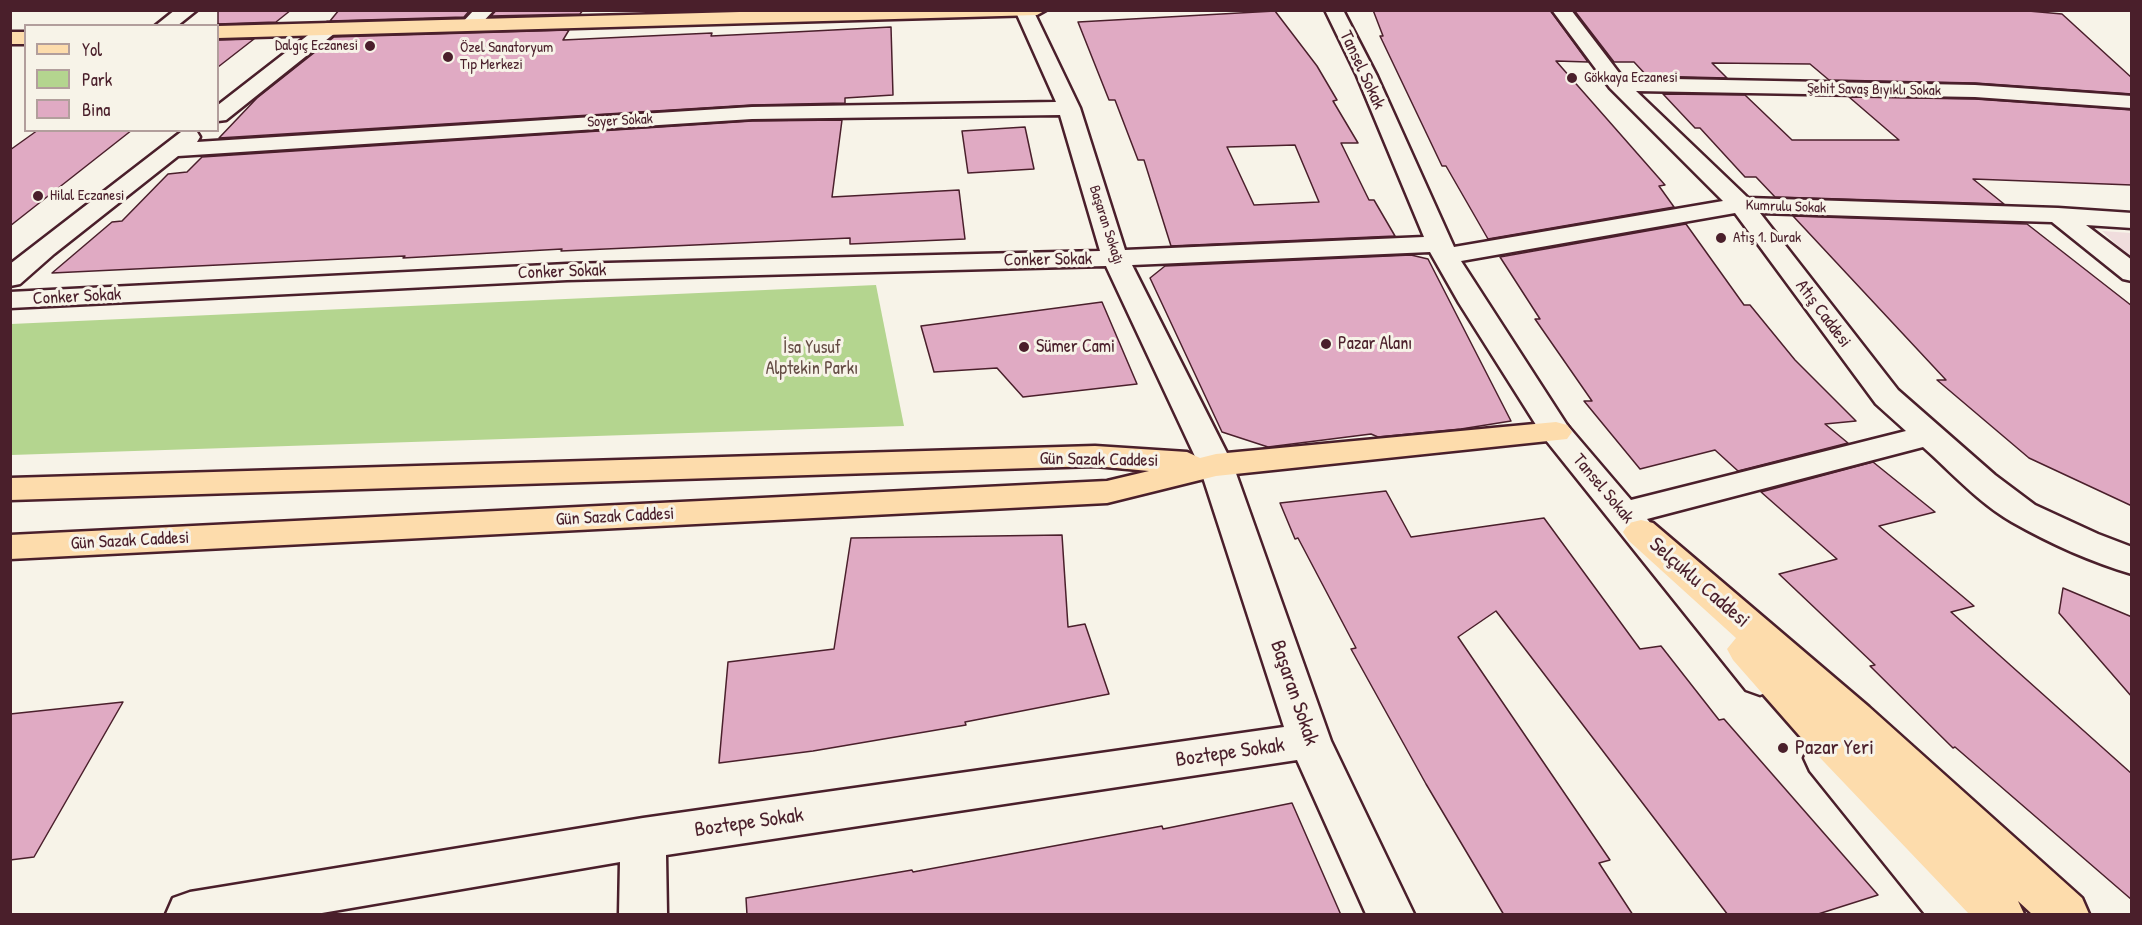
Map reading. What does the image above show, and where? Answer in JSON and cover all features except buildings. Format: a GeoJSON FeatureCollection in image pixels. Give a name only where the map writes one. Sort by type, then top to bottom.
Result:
{"type":"FeatureCollection","features":[{"type":"Feature","properties":{"kind":"main road"},"geometry":{"type":"LineString","coordinates":[[219,32],[731,15],[1037,10]]}},
{"type":"Feature","properties":{"kind":"main road","name":"Gün Sazak Caddesi"},"geometry":{"type":"LineString","coordinates":[[10,547],[1107,492],[1216,465],[1556,432]]}},
{"type":"Feature","properties":{"kind":"main road","name":"Gün Sazak Caddesi"},"geometry":{"type":"LineString","coordinates":[[10,489],[1095,456],[1216,465]]}},
{"type":"Feature","properties":{"kind":"main road","name":"Selçuklu Caddesi"},"geometry":{"type":"LineString","coordinates":[[1632,522],[1820,730],[2000,915]]}},
{"type":"Feature","properties":{"kind":"main road","name":"Selçuklu Caddesi"},"geometry":{"type":"LineString","coordinates":[[1632,522],[1854,719],[2065,915]]}},
{"type":"Feature","properties":{"kind":"street"},"geometry":{"type":"LineString","coordinates":[[167,24],[188,10]]}},
{"type":"Feature","properties":{"kind":"street"},"geometry":{"type":"LineString","coordinates":[[470,24],[485,10]]}},
{"type":"Feature","properties":{"kind":"street","name":"Tansel Sokak"},"geometry":{"type":"LineString","coordinates":[[1334,10],[1367,76],[1443,250],[1556,432],[1954,915]]}},
{"type":"Feature","properties":{"kind":"street","name":"Atış Caddesi"},"geometry":{"type":"LineString","coordinates":[[1561,10],[1617,84],[1741,205],[1887,397],[1983,483],[2023,513],[2085,543],[2132,561]]}},
{"type":"Feature","properties":{"kind":"street","name":"Başaran Sokağı"},"geometry":{"type":"LineString","coordinates":[[1024,11],[1069,108],[1115,258],[1216,465]]}},
{"type":"Feature","properties":{"kind":"street"},"geometry":{"type":"LineString","coordinates":[[219,114],[328,29]]}},
{"type":"Feature","properties":{"kind":"street","name":"Şehit Savaş Bıyıklı Sokak"},"geometry":{"type":"LineString","coordinates":[[1617,84],[1975,91],[2132,102]]}},
{"type":"Feature","properties":{"kind":"street","name":"Soyer Sokak"},"geometry":{"type":"LineString","coordinates":[[172,150],[752,113],[1069,108]]}},
{"type":"Feature","properties":{"kind":"street"},"geometry":{"type":"LineString","coordinates":[[10,278],[45,248],[194,132]]}},
{"type":"Feature","properties":{"kind":"street","name":"Kumrulu Sokak"},"geometry":{"type":"LineString","coordinates":[[1115,258],[1443,250],[1741,205],[2058,216],[2132,221]]}},
{"type":"Feature","properties":{"kind":"street"},"geometry":{"type":"LineString","coordinates":[[2058,216],[2132,273]]}},
{"type":"Feature","properties":{"kind":"street","name":"Conker Sokak"},"geometry":{"type":"LineString","coordinates":[[10,300],[567,272],[1115,258]]}},
{"type":"Feature","properties":{"kind":"street"},"geometry":{"type":"LineString","coordinates":[[1632,522],[1929,435]]}},
{"type":"Feature","properties":{"kind":"street","name":"Başaran Sokak"},"geometry":{"type":"LineString","coordinates":[[1216,465],[1310,741],[1390,915]]}},
{"type":"Feature","properties":{"kind":"street","name":"Boztepe Sokak"},"geometry":{"type":"LineString","coordinates":[[190,915],[643,838],[1310,741]]}},
{"type":"Feature","properties":{"kind":"street"},"geometry":{"type":"LineString","coordinates":[[643,838],[643,915]]}},
{"type":"Feature","properties":{"kind":"shaded area"},"geometry":{"type":"Polygon","coordinates":[[[2102,231],[2131,233],[2131,258],[2102,231]]]}},
{"type":"Feature","properties":{"kind":"green space","name":"İsa Yusuf Alptekin Parkı"},"geometry":{"type":"Polygon","coordinates":[[[876,285],[904,426],[11,455],[11,324],[876,285]]]}},
{"type":"Feature","properties":{"kind":"place","name":"Dalgıç Eczanesi"},"geometry":{"type":"Point","coordinates":[370,46]}},
{"type":"Feature","properties":{"kind":"place","name":"Özel Sanatoryum Tıp Merkezi"},"geometry":{"type":"Point","coordinates":[448,57]}},
{"type":"Feature","properties":{"kind":"place","name":"Gökkaya Eczanesi"},"geometry":{"type":"Point","coordinates":[1572,78]}},
{"type":"Feature","properties":{"kind":"place","name":"Hilal Eczanesi"},"geometry":{"type":"Point","coordinates":[38,196]}},
{"type":"Feature","properties":{"kind":"place","name":"Atış 1. Durak"},"geometry":{"type":"Point","coordinates":[1721,238]}},
{"type":"Feature","properties":{"kind":"place","name":"Pazar Alanı"},"geometry":{"type":"Point","coordinates":[1326,344]}},
{"type":"Feature","properties":{"kind":"place","name":"Sümer Cami"},"geometry":{"type":"Point","coordinates":[1024,347]}},
{"type":"Feature","properties":{"kind":"place","name":"Pazar Yeri"},"geometry":{"type":"Point","coordinates":[1783,748]}}]}
